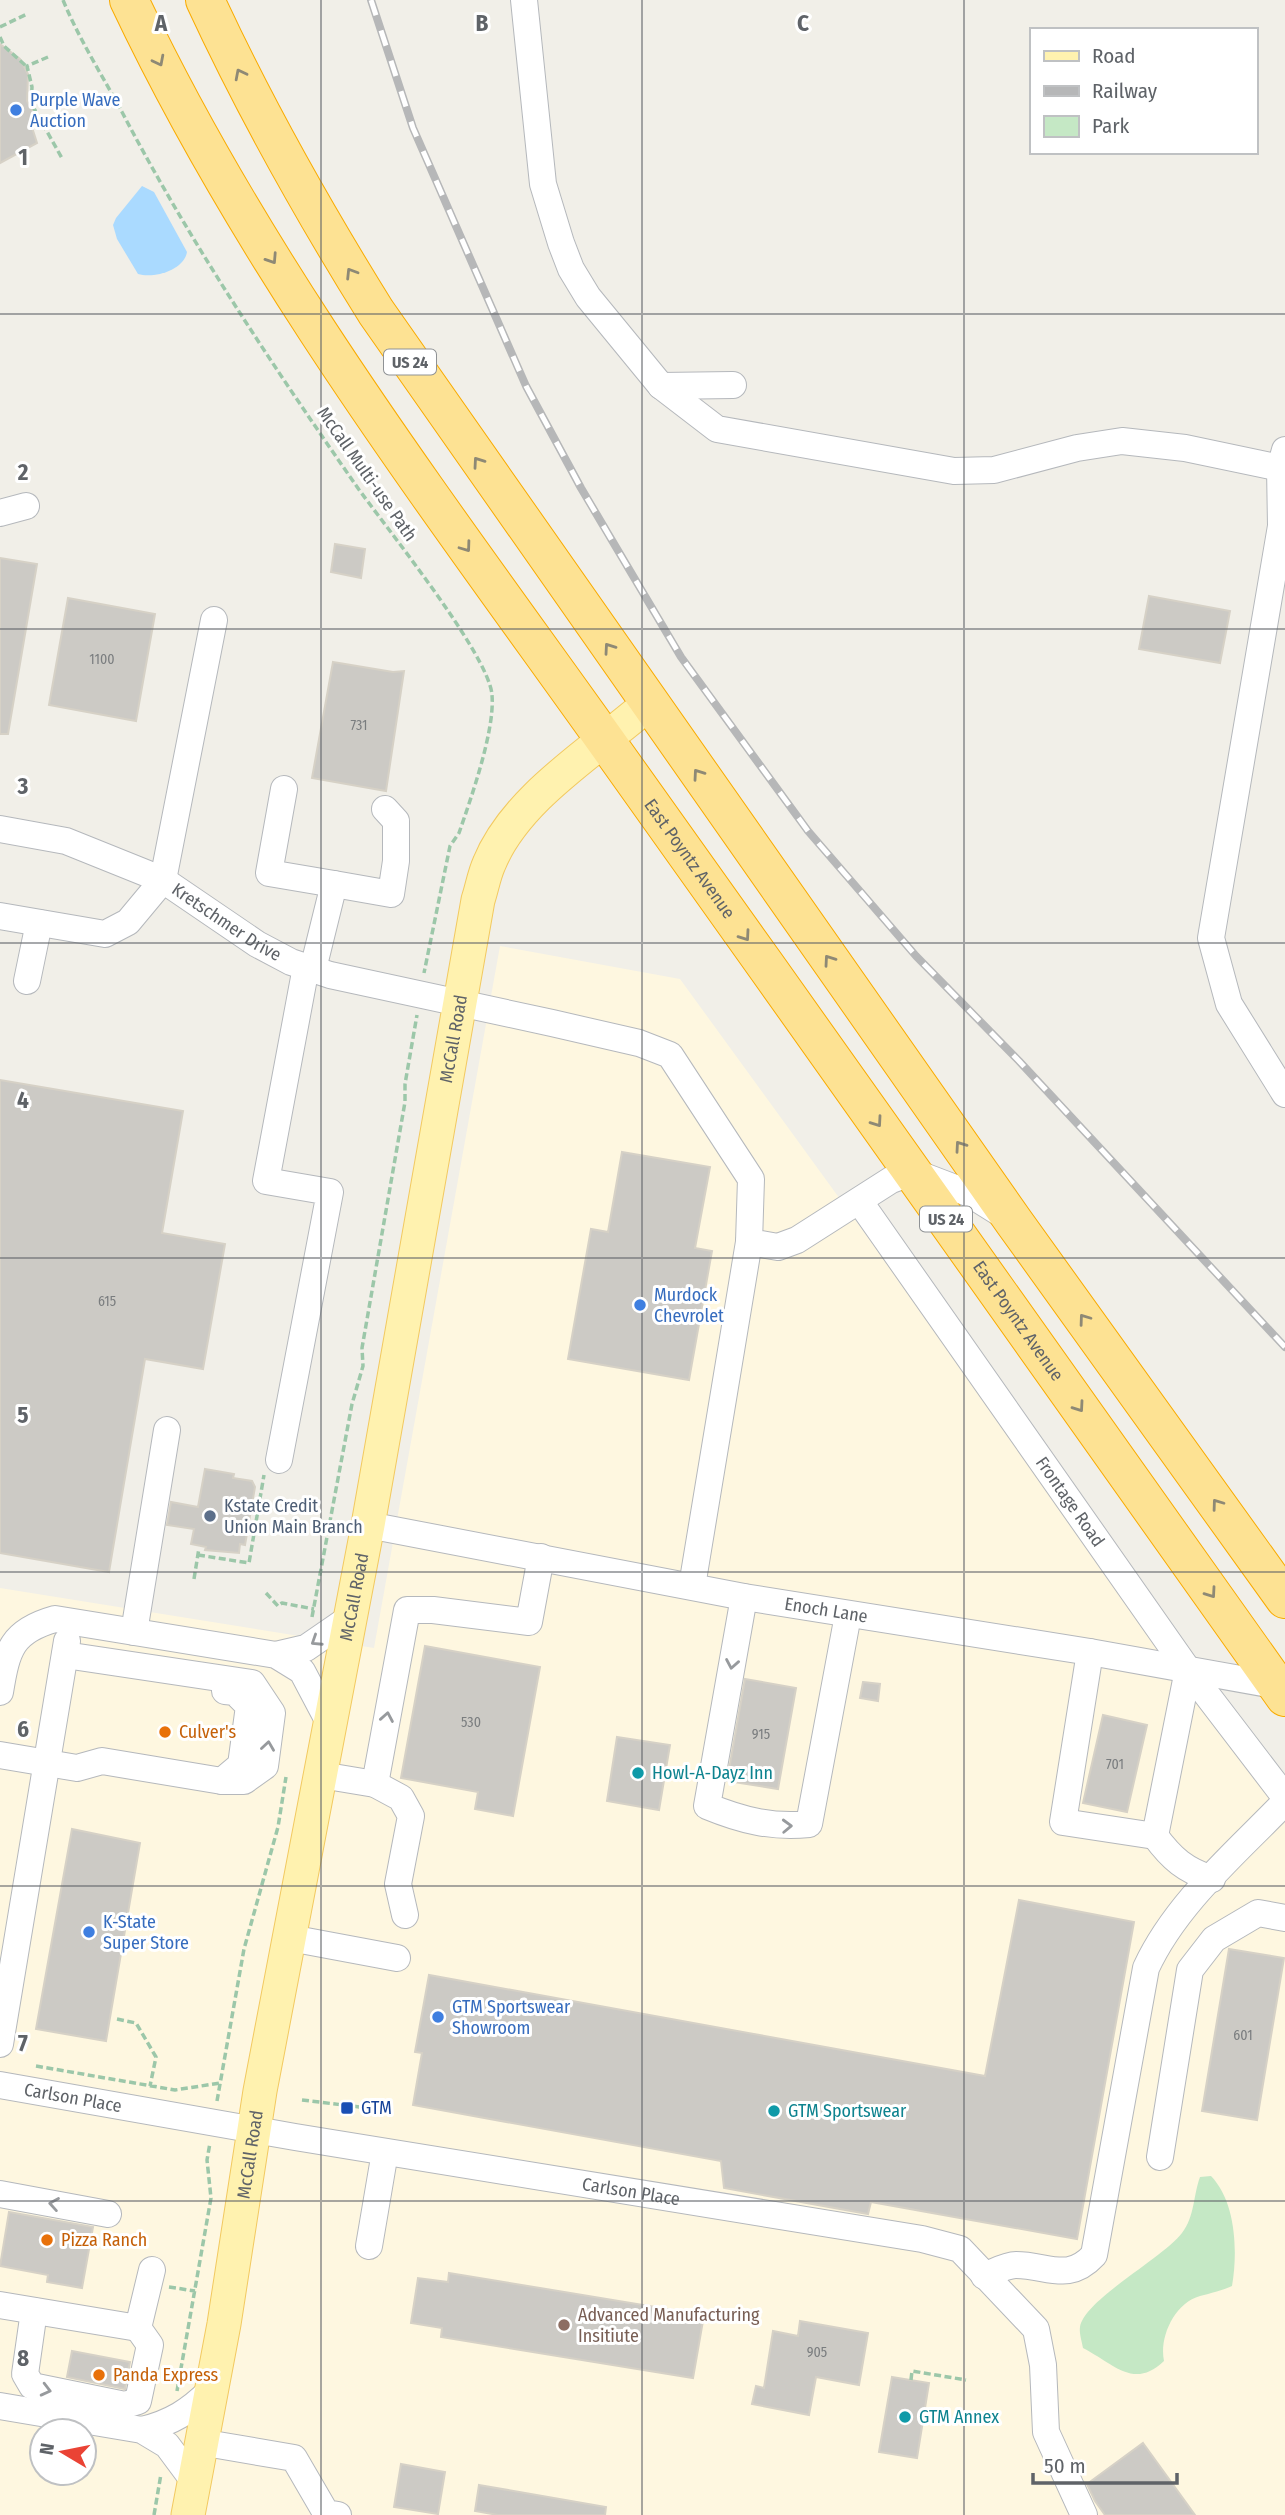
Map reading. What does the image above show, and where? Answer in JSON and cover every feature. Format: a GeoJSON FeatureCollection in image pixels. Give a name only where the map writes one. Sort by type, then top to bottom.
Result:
{"type":"FeatureCollection","features":[{"type":"Feature","properties":{"kind":"highway","name":"US 24"},"geometry":{"type":"LineString","coordinates":[[130,0],[191,123],[249,223],[412,472],[606,741]]}},
{"type":"Feature","properties":{"kind":"highway","name":"US 24"},"geometry":{"type":"LineString","coordinates":[[205,0],[273,138],[376,312],[648,704],[1014,1222],[1285,1599]]}},
{"type":"Feature","properties":{"kind":"highway","name":"East Poyntz Avenue"},"geometry":{"type":"LineString","coordinates":[[606,741],[1283,1690]]}},
{"type":"Feature","properties":{"kind":"main road","name":"McCall Road"},"geometry":{"type":"LineString","coordinates":[[188,2515],[290,1938],[368,1525],[478,900],[489,863],[509,829],[546,787],[606,741],[648,704]]}},
{"type":"Feature","properties":{"kind":"street"},"geometry":{"type":"LineString","coordinates":[[524,0],[543,184],[571,269],[588,298],[661,386],[717,429],[954,471],[994,470],[1077,448],[1122,441],[1283,462],[1281,526],[1211,938],[1228,1004],[1285,1094]]}},
{"type":"Feature","properties":{"kind":"street"},"geometry":{"type":"LineString","coordinates":[[661,386],[733,385]]}},
{"type":"Feature","properties":{"kind":"street"},"geometry":{"type":"LineString","coordinates":[[0,513],[26,506]]}},
{"type":"Feature","properties":{"kind":"street"},"geometry":{"type":"LineString","coordinates":[[0,916],[93,933],[118,930],[140,910],[163,880],[214,621]]}},
{"type":"Feature","properties":{"kind":"street"},"geometry":{"type":"LineString","coordinates":[[284,789],[269,873],[391,894],[396,861],[396,821],[385,809]]}},
{"type":"Feature","properties":{"kind":"street","name":"Kretschmer Drive"},"geometry":{"type":"LineString","coordinates":[[0,829],[66,841],[163,880],[257,944],[309,968],[639,1043],[670,1055],[751,1180],[749,1242],[692,1586]]}},
{"type":"Feature","properties":{"kind":"street"},"geometry":{"type":"LineString","coordinates":[[272,1466],[330,1192],[266,1181],[309,968],[334,884]]}},
{"type":"Feature","properties":{"kind":"street"},"geometry":{"type":"LineString","coordinates":[[27,981],[39,923]]}},
{"type":"Feature","properties":{"kind":"street"},"geometry":{"type":"LineString","coordinates":[[749,1242],[778,1247],[797,1240],[891,1180],[913,1172],[968,1193],[1014,1222]]}},
{"type":"Feature","properties":{"kind":"street","name":"Frontage Road"},"geometry":{"type":"LineString","coordinates":[[860,1202],[1188,1670],[1285,1799]]}},
{"type":"Feature","properties":{"kind":"street"},"geometry":{"type":"LineString","coordinates":[[134,1632],[167,1430]]}},
{"type":"Feature","properties":{"kind":"street","name":"Enoch Lane"},"geometry":{"type":"LineString","coordinates":[[368,1525],[744,1597],[1090,1652],[1283,1690]]}},
{"type":"Feature","properties":{"kind":"street"},"geometry":{"type":"LineString","coordinates":[[375,1784],[407,1610],[433,1610],[529,1622],[541,1557]]}},
{"type":"Feature","properties":{"kind":"street"},"geometry":{"type":"LineString","coordinates":[[744,1597],[707,1806],[735,1818],[781,1827],[809,1824],[848,1615]]}},
{"type":"Feature","properties":{"kind":"street"},"geometry":{"type":"LineString","coordinates":[[276,1656],[306,1648],[351,1617]]}},
{"type":"Feature","properties":{"kind":"street"},"geometry":{"type":"LineString","coordinates":[[0,1692],[13,1643],[22,1632],[36,1624],[55,1619],[276,1656],[302,1671],[330,1724]]}},
{"type":"Feature","properties":{"kind":"street"},"geometry":{"type":"LineString","coordinates":[[0,1755],[47,1763],[77,1768],[102,1761],[222,1781],[244,1781],[265,1766],[272,1713],[252,1683],[103,1661],[66,1648],[47,1763],[0,2044]]}},
{"type":"Feature","properties":{"kind":"street"},"geometry":{"type":"LineString","coordinates":[[1090,1652],[1063,1822],[1155,1836],[1172,1859],[1188,1871],[1212,1879]]}},
{"type":"Feature","properties":{"kind":"street"},"geometry":{"type":"LineString","coordinates":[[1155,1836],[1188,1670]]}},
{"type":"Feature","properties":{"kind":"street"},"geometry":{"type":"LineString","coordinates":[[321,1775],[375,1784],[401,1798],[411,1816],[397,1884],[405,1915]]}},
{"type":"Feature","properties":{"kind":"street"},"geometry":{"type":"LineString","coordinates":[[984,2276],[1014,2264],[1071,2272],[1086,2265],[1094,2255],[1146,1968],[1158,1942],[1285,1799]]}},
{"type":"Feature","properties":{"kind":"street"},"geometry":{"type":"LineString","coordinates":[[1160,2157],[1190,1970],[1214,1939],[1258,1913],[1285,1918]]}},
{"type":"Feature","properties":{"kind":"street"},"geometry":{"type":"LineString","coordinates":[[290,1938],[397,1958]]}},
{"type":"Feature","properties":{"kind":"street","name":"Carlson Place"},"geometry":{"type":"LineString","coordinates":[[0,2085],[255,2131],[922,2239],[960,2249],[1036,2329],[1043,2365],[1046,2432],[1084,2515]]}},
{"type":"Feature","properties":{"kind":"street"},"geometry":{"type":"LineString","coordinates":[[369,2246],[385,2152]]}},
{"type":"Feature","properties":{"kind":"street"},"geometry":{"type":"LineString","coordinates":[[0,2194],[108,2214]]}},
{"type":"Feature","properties":{"kind":"street"},"geometry":{"type":"LineString","coordinates":[[34,2311],[25,2374],[32,2386],[125,2405],[138,2401],[146,2375],[149,2345],[138,2328],[152,2270]]}},
{"type":"Feature","properties":{"kind":"street"},"geometry":{"type":"LineString","coordinates":[[0,2305],[138,2328]]}},
{"type":"Feature","properties":{"kind":"street"},"geometry":{"type":"LineString","coordinates":[[142,2430],[171,2421],[193,2409],[210,2391]]}},
{"type":"Feature","properties":{"kind":"street"},"geometry":{"type":"LineString","coordinates":[[0,2406],[142,2430],[167,2445],[193,2480]]}},
{"type":"Feature","properties":{"kind":"street"},"geometry":{"type":"LineString","coordinates":[[200,2442],[294,2458],[326,2513],[338,2515]]}},
{"type":"Feature","properties":{"kind":"path","name":"McCall Multi-use Path"},"geometry":{"type":"LineString","coordinates":[[63,0],[157,182],[216,279],[379,519],[462,634],[486,673],[492,695],[486,740],[459,834],[450,846],[421,995]]}},
{"type":"Feature","properties":{"kind":"path"},"geometry":{"type":"LineString","coordinates":[[0,27],[27,14]]}},
{"type":"Feature","properties":{"kind":"path"},"geometry":{"type":"LineString","coordinates":[[0,37],[4,46],[26,67],[32,87],[31,103],[63,160]]}},
{"type":"Feature","properties":{"kind":"path"},"geometry":{"type":"LineString","coordinates":[[26,67],[48,57]]}},
{"type":"Feature","properties":{"kind":"path"},"geometry":{"type":"LineString","coordinates":[[198,1555],[249,1563],[272,1466]]}},
{"type":"Feature","properties":{"kind":"path"},"geometry":{"type":"LineString","coordinates":[[194,1579],[199,1548]]}},
{"type":"Feature","properties":{"kind":"path"},"geometry":{"type":"LineString","coordinates":[[266,1593],[278,1606],[282,1603],[314,1609]]}},
{"type":"Feature","properties":{"kind":"path"},"geometry":{"type":"LineString","coordinates":[[117,2020],[136,2023],[156,2057],[150,2086]]}},
{"type":"Feature","properties":{"kind":"path"},"geometry":{"type":"LineString","coordinates":[[33,2066],[175,2090],[220,2083]]}},
{"type":"Feature","properties":{"kind":"path"},"geometry":{"type":"LineString","coordinates":[[302,2100],[368,2108]]}},
{"type":"Feature","properties":{"kind":"path"},"geometry":{"type":"LineString","coordinates":[[911,2380],[912,2371],[966,2380]]}},
{"type":"Feature","properties":{"kind":"path"},"geometry":{"type":"LineString","coordinates":[[154,2515],[163,2467]]}},
{"type":"Feature","properties":{"kind":"shaded area"},"geometry":{"type":"Polygon","coordinates":[[[500,946],[680,979],[1285,1811],[1285,2515],[0,2515],[0,1588],[374,1648],[500,946]]]}},
{"type":"Feature","properties":{"kind":"green space"},"geometry":{"type":"Polygon","coordinates":[[[1211,2176],[1226,2199],[1233,2228],[1235,2258],[1232,2286],[1200,2296],[1183,2306],[1170,2322],[1166,2332],[1164,2361],[1153,2369],[1133,2374],[1114,2367],[1083,2348],[1080,2327],[1085,2316],[1109,2292],[1182,2233],[1192,2213],[1200,2177],[1211,2176]]]}},
{"type":"Feature","properties":{"kind":"water"},"geometry":{"type":"Polygon","coordinates":[[[142,186],[154,192],[187,252],[180,264],[160,274],[138,274],[117,239],[113,225],[142,186]]]}},
{"type":"Feature","properties":{"kind":"building","name":"Purple Wave Auction"},"geometry":{"type":"Polygon","coordinates":[[[0,44],[20,59],[28,74],[27,101],[37,119],[30,121],[37,143],[0,163],[0,44]]]}},
{"type":"Feature","properties":{"kind":"building"},"geometry":{"type":"Polygon","coordinates":[[[335,544],[365,549],[361,578],[331,572],[335,544]]]}},
{"type":"Feature","properties":{"kind":"building"},"geometry":{"type":"Polygon","coordinates":[[[0,558],[37,564],[8,734],[0,734],[0,558]]]}},
{"type":"Feature","properties":{"kind":"building"},"geometry":{"type":"Polygon","coordinates":[[[1149,596],[1230,611],[1220,663],[1139,649],[1149,596]]]}},
{"type":"Feature","properties":{"kind":"building"},"geometry":{"type":"Polygon","coordinates":[[[68,598],[155,614],[136,721],[49,705],[68,598]]]}},
{"type":"Feature","properties":{"kind":"building"},"geometry":{"type":"Polygon","coordinates":[[[333,662],[393,672],[404,671],[386,791],[312,778],[333,662]]]}},
{"type":"Feature","properties":{"kind":"building"},"geometry":{"type":"Polygon","coordinates":[[[0,1080],[183,1111],[162,1233],[225,1244],[203,1369],[145,1359],[109,1572],[0,1553],[0,1080]]]}},
{"type":"Feature","properties":{"kind":"building","name":"Murdock Chevrolet"},"geometry":{"type":"Polygon","coordinates":[[[622,1152],[710,1167],[695,1248],[712,1251],[689,1380],[568,1359],[591,1229],[608,1232],[622,1152]]]}},
{"type":"Feature","properties":{"kind":"building","name":"Kstate Credit Union Main Branch"},"geometry":{"type":"Polygon","coordinates":[[[205,1469],[234,1474],[233,1478],[252,1481],[255,1487],[245,1545],[240,1544],[239,1553],[205,1550],[206,1547],[191,1544],[194,1529],[167,1525],[171,1502],[198,1507],[205,1469]]]}},
{"type":"Feature","properties":{"kind":"building"},"geometry":{"type":"Polygon","coordinates":[[[425,1646],[540,1667],[513,1816],[475,1809],[478,1792],[401,1778],[425,1646]]]}},
{"type":"Feature","properties":{"kind":"building"},"geometry":{"type":"Polygon","coordinates":[[[745,1679],[796,1688],[778,1789],[727,1781],[745,1679]]]}},
{"type":"Feature","properties":{"kind":"building"},"geometry":{"type":"Polygon","coordinates":[[[863,1682],[880,1684],[878,1701],[860,1698],[863,1682]]]}},
{"type":"Feature","properties":{"kind":"building"},"geometry":{"type":"Polygon","coordinates":[[[1103,1715],[1147,1725],[1127,1812],[1083,1803],[1103,1715]]]}},
{"type":"Feature","properties":{"kind":"building","name":"Howl-A-Dayz Inn"},"geometry":{"type":"Polygon","coordinates":[[[617,1737],[670,1745],[659,1810],[607,1801],[617,1737]]]}},
{"type":"Feature","properties":{"kind":"building","name":"K-State Super Store"},"geometry":{"type":"Polygon","coordinates":[[[72,1829],[140,1843],[106,2041],[36,2029],[72,1829]]]}},
{"type":"Feature","properties":{"kind":"building","name":"GTM Sportswear"},"geometry":{"type":"Polygon","coordinates":[[[1019,1900],[1134,1922],[1077,2239],[871,2202],[868,2214],[724,2188],[721,2161],[413,2105],[422,2053],[415,2052],[429,1975],[985,2076],[1019,1900]]]}},
{"type":"Feature","properties":{"kind":"building"},"geometry":{"type":"Polygon","coordinates":[[[1229,1949],[1284,1958],[1257,2120],[1202,2111],[1229,1949]]]}},
{"type":"Feature","properties":{"kind":"building","name":"Pizza Ranch"},"geometry":{"type":"Polygon","coordinates":[[[9,2212],[93,2227],[82,2288],[47,2282],[48,2275],[0,2266],[9,2212]]]}},
{"type":"Feature","properties":{"kind":"building","name":"Advanced Manufacturing Insitiute"},"geometry":{"type":"Polygon","coordinates":[[[449,2273],[704,2315],[693,2378],[441,2337],[442,2328],[411,2323],[418,2278],[448,2282],[449,2273]]]}},
{"type":"Feature","properties":{"kind":"building"},"geometry":{"type":"Polygon","coordinates":[[[800,2321],[868,2333],[859,2385],[816,2377],[809,2415],[752,2404],[756,2386],[764,2388],[773,2331],[798,2336],[800,2321]]]}},
{"type":"Feature","properties":{"kind":"building","name":"Panda Express"},"geometry":{"type":"Polygon","coordinates":[[[72,2351],[130,2362],[125,2389],[67,2377],[72,2351]]]}},
{"type":"Feature","properties":{"kind":"building","name":"GTM Annex"},"geometry":{"type":"Polygon","coordinates":[[[892,2377],[929,2383],[917,2458],[879,2452],[892,2377]]]}},
{"type":"Feature","properties":{"kind":"building"},"geometry":{"type":"Polygon","coordinates":[[[1143,2443],[1195,2515],[1105,2515],[1087,2484],[1143,2443]]]}},
{"type":"Feature","properties":{"kind":"building"},"geometry":{"type":"Polygon","coordinates":[[[401,2464],[445,2472],[438,2514],[394,2507],[401,2464]]]}},
{"type":"Feature","properties":{"kind":"building"},"geometry":{"type":"Polygon","coordinates":[[[479,2485],[606,2507],[605,2515],[498,2515],[475,2511],[479,2485]]]}},
{"type":"Feature","properties":{"kind":"railway"},"geometry":{"type":"LineString","coordinates":[[371,0],[413,128],[526,386],[581,488],[681,657],[808,831],[916,956],[1019,1061],[1285,1347]]}},
{"type":"Feature","properties":{"kind":"place","name":"Purple Wave Auction"},"geometry":{"type":"Point","coordinates":[16,110]}},
{"type":"Feature","properties":{"kind":"place","name":"Murdock Chevrolet"},"geometry":{"type":"Point","coordinates":[640,1305]}},
{"type":"Feature","properties":{"kind":"place","name":"Kstate Credit Union Main Branch"},"geometry":{"type":"Point","coordinates":[210,1516]}},
{"type":"Feature","properties":{"kind":"place","name":"Culver's"},"geometry":{"type":"Point","coordinates":[165,1732]}},
{"type":"Feature","properties":{"kind":"place","name":"Howl-A-Dayz Inn"},"geometry":{"type":"Point","coordinates":[638,1773]}},
{"type":"Feature","properties":{"kind":"place","name":"K-State Super Store"},"geometry":{"type":"Point","coordinates":[89,1932]}},
{"type":"Feature","properties":{"kind":"place","name":"GTM Sportswear Showroom"},"geometry":{"type":"Point","coordinates":[438,2017]}},
{"type":"Feature","properties":{"kind":"place","name":"GTM"},"geometry":{"type":"Point","coordinates":[347,2108]}},
{"type":"Feature","properties":{"kind":"place","name":"GTM Sportswear"},"geometry":{"type":"Point","coordinates":[774,2111]}},
{"type":"Feature","properties":{"kind":"place","name":"Pizza Ranch"},"geometry":{"type":"Point","coordinates":[47,2240]}},
{"type":"Feature","properties":{"kind":"place","name":"Advanced Manufacturing Insitiute"},"geometry":{"type":"Point","coordinates":[564,2325]}},
{"type":"Feature","properties":{"kind":"place","name":"Panda Express"},"geometry":{"type":"Point","coordinates":[99,2375]}},
{"type":"Feature","properties":{"kind":"place","name":"GTM Annex"},"geometry":{"type":"Point","coordinates":[905,2417]}}]}
